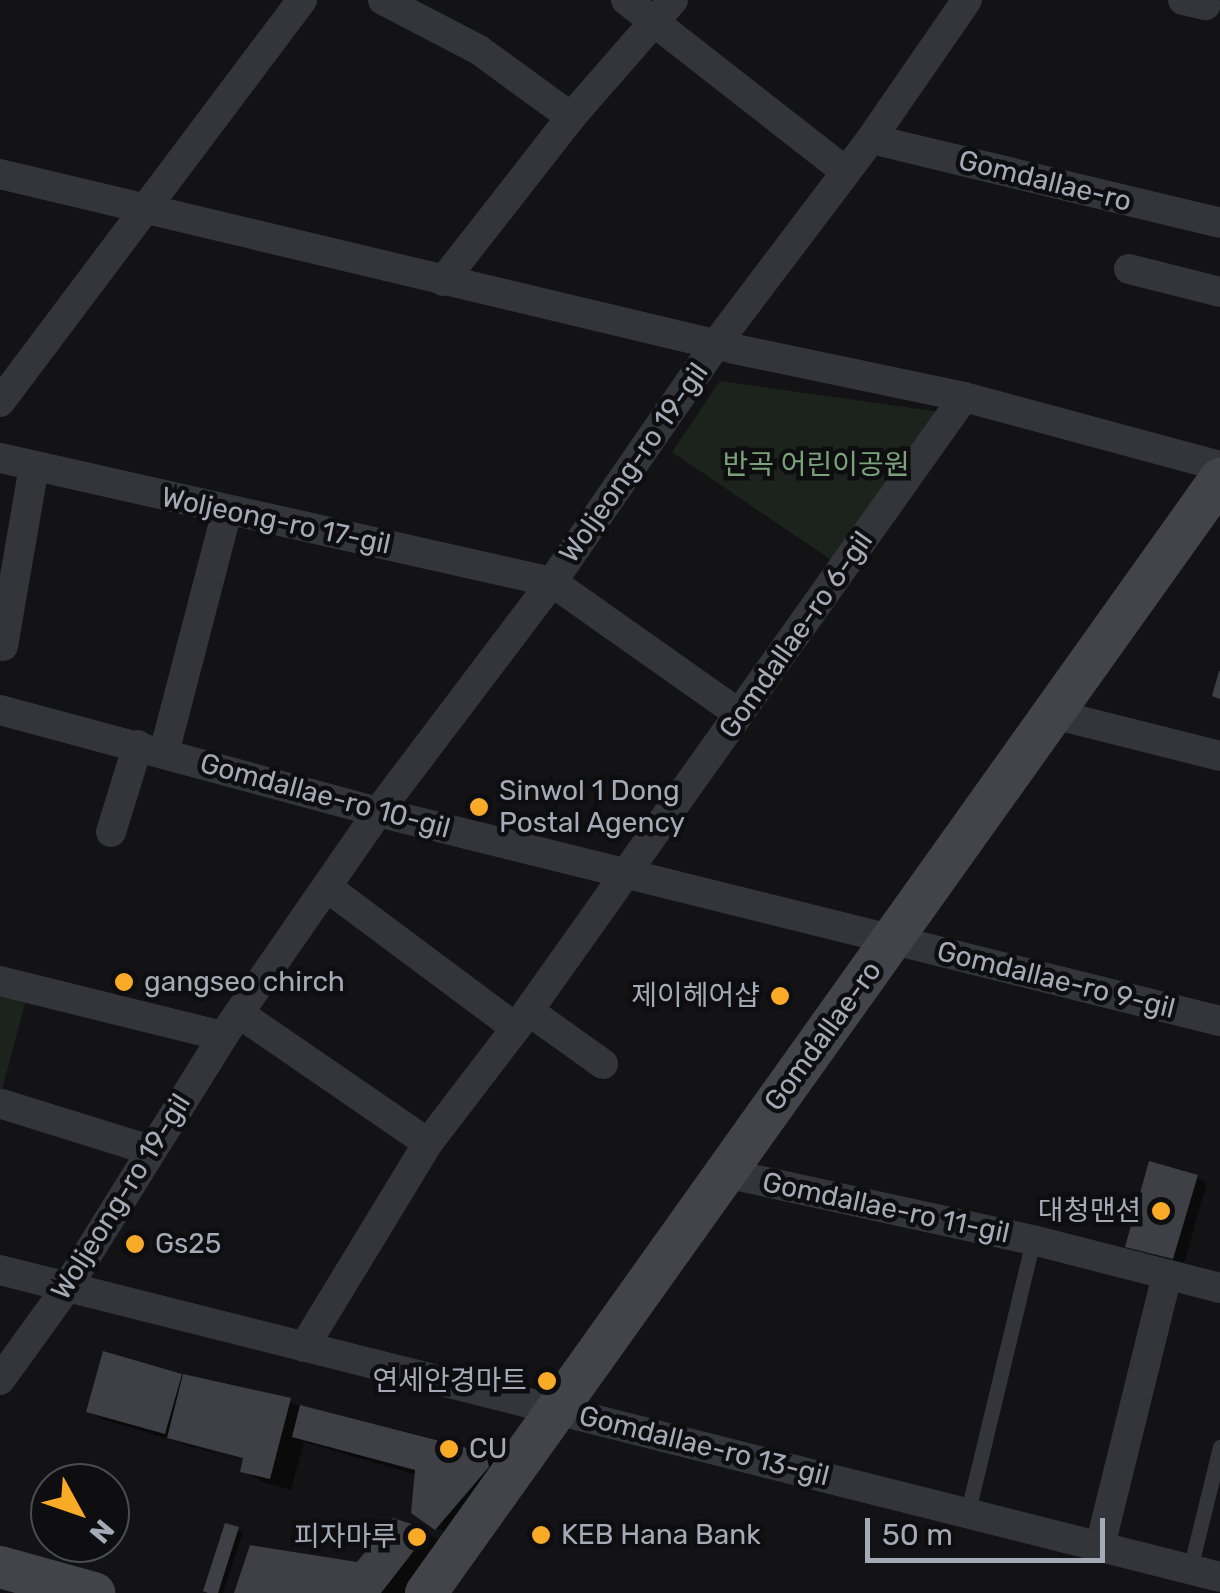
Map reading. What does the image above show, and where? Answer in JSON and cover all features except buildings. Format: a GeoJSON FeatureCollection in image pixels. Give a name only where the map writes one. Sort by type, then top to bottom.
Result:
{"type":"FeatureCollection","features":[{"type":"Feature","properties":{"kind":"street"},"geometry":{"type":"LineString","coordinates":[[0,402],[302,0]]}},
{"type":"Feature","properties":{"kind":"street"},"geometry":{"type":"LineString","coordinates":[[383,0],[479,50],[571,117]]}},
{"type":"Feature","properties":{"kind":"street"},"geometry":{"type":"LineString","coordinates":[[626,0],[665,11],[846,172]]}},
{"type":"Feature","properties":{"kind":"street","name":"Woljeong-ro 19-gil"},"geometry":{"type":"LineString","coordinates":[[0,1380],[66,1287],[232,1025],[378,812],[552,582],[716,344],[871,138],[968,0]]}},
{"type":"Feature","properties":{"kind":"street"},"geometry":{"type":"LineString","coordinates":[[443,281],[571,117],[665,11]]}},
{"type":"Feature","properties":{"kind":"street","name":"Gomdallae-ro"},"geometry":{"type":"LineString","coordinates":[[871,138],[1220,222]]}},
{"type":"Feature","properties":{"kind":"street"},"geometry":{"type":"LineString","coordinates":[[0,174],[443,281],[964,397],[1220,466]]}},
{"type":"Feature","properties":{"kind":"street"},"geometry":{"type":"LineString","coordinates":[[1129,269],[1220,292]]}},
{"type":"Feature","properties":{"kind":"street","name":"Gomdallae-ro 6-gil"},"geometry":{"type":"LineString","coordinates":[[304,1347],[428,1143],[628,873],[964,397]]}},
{"type":"Feature","properties":{"kind":"street","name":"Woljeong-ro 17-gil"},"geometry":{"type":"LineString","coordinates":[[0,458],[552,582]]}},
{"type":"Feature","properties":{"kind":"street"},"geometry":{"type":"LineString","coordinates":[[3,646],[34,467]]}},
{"type":"Feature","properties":{"kind":"street","name":"Gomdallae-ro"},"geometry":{"type":"LineString","coordinates":[[426,1593],[1220,479]]}},
{"type":"Feature","properties":{"kind":"street","name":"Gomdallae-ro 10-gil"},"geometry":{"type":"LineString","coordinates":[[111,832],[151,749],[227,511]]}},
{"type":"Feature","properties":{"kind":"street","name":"Woljeong-ro 19-gil"},"geometry":{"type":"LineString","coordinates":[[552,582],[739,714]]}},
{"type":"Feature","properties":{"kind":"street","name":"Gomdallae-ro 10-gil"},"geometry":{"type":"LineString","coordinates":[[0,710],[378,812],[892,939]]}},
{"type":"Feature","properties":{"kind":"street"},"geometry":{"type":"LineString","coordinates":[[1052,714],[1220,756]]}},
{"type":"Feature","properties":{"kind":"street"},"geometry":{"type":"LineString","coordinates":[[328,888],[522,1020],[603,1064]]}},
{"type":"Feature","properties":{"kind":"street","name":"Gomdallae-ro 9-gil"},"geometry":{"type":"LineString","coordinates":[[892,939],[1220,1021]]}},
{"type":"Feature","properties":{"kind":"street"},"geometry":{"type":"LineString","coordinates":[[0,981],[232,1025],[428,1143]]}},
{"type":"Feature","properties":{"kind":"street"},"geometry":{"type":"LineString","coordinates":[[2,1104],[150,1150]]}},
{"type":"Feature","properties":{"kind":"street","name":"Gomdallae-ro 11-gil"},"geometry":{"type":"LineString","coordinates":[[725,1173],[1033,1240],[1220,1288]]}},
{"type":"Feature","properties":{"kind":"street","name":"Gomdallae-ro 13-gil"},"geometry":{"type":"LineString","coordinates":[[0,1270],[1220,1577]]}},
{"type":"Feature","properties":{"kind":"street"},"geometry":{"type":"LineString","coordinates":[[1100,1546],[1167,1276]]}},
{"type":"Feature","properties":{"kind":"street"},"geometry":{"type":"LineString","coordinates":[[0,1568],[94,1593]]}},
{"type":"Feature","properties":{"kind":"lane"},"geometry":{"type":"LineString","coordinates":[[968,1511],[1033,1240]]}},
{"type":"Feature","properties":{"kind":"lane"},"geometry":{"type":"LineString","coordinates":[[1190,1569],[1220,1447]]}},
{"type":"Feature","properties":{"kind":"green space","name":"반곡 어린이공원"},"geometry":{"type":"Polygon","coordinates":[[[720,381],[941,412],[837,564],[672,452],[720,381]]]}},
{"type":"Feature","properties":{"kind":"green space"},"geometry":{"type":"Polygon","coordinates":[[[0,981],[29,989],[0,1097],[0,981]]]}},
{"type":"Feature","properties":{"kind":"place","name":"Sinwol 1 Dong Postal Agency"},"geometry":{"type":"Point","coordinates":[479,807]}},
{"type":"Feature","properties":{"kind":"place","name":"gangseo chirch"},"geometry":{"type":"Point","coordinates":[124,982]}},
{"type":"Feature","properties":{"kind":"place","name":"제이헤어샵"},"geometry":{"type":"Point","coordinates":[780,996]}},
{"type":"Feature","properties":{"kind":"place","name":"대청맨션"},"geometry":{"type":"Point","coordinates":[1161,1211]}},
{"type":"Feature","properties":{"kind":"place","name":"Gs25"},"geometry":{"type":"Point","coordinates":[135,1244]}},
{"type":"Feature","properties":{"kind":"place","name":"연세안경마트"},"geometry":{"type":"Point","coordinates":[547,1381]}},
{"type":"Feature","properties":{"kind":"place","name":"CU"},"geometry":{"type":"Point","coordinates":[449,1449]}},
{"type":"Feature","properties":{"kind":"place","name":"KEB Hana Bank"},"geometry":{"type":"Point","coordinates":[541,1535]}},
{"type":"Feature","properties":{"kind":"place","name":"피자마루"},"geometry":{"type":"Point","coordinates":[417,1537]}}]}
